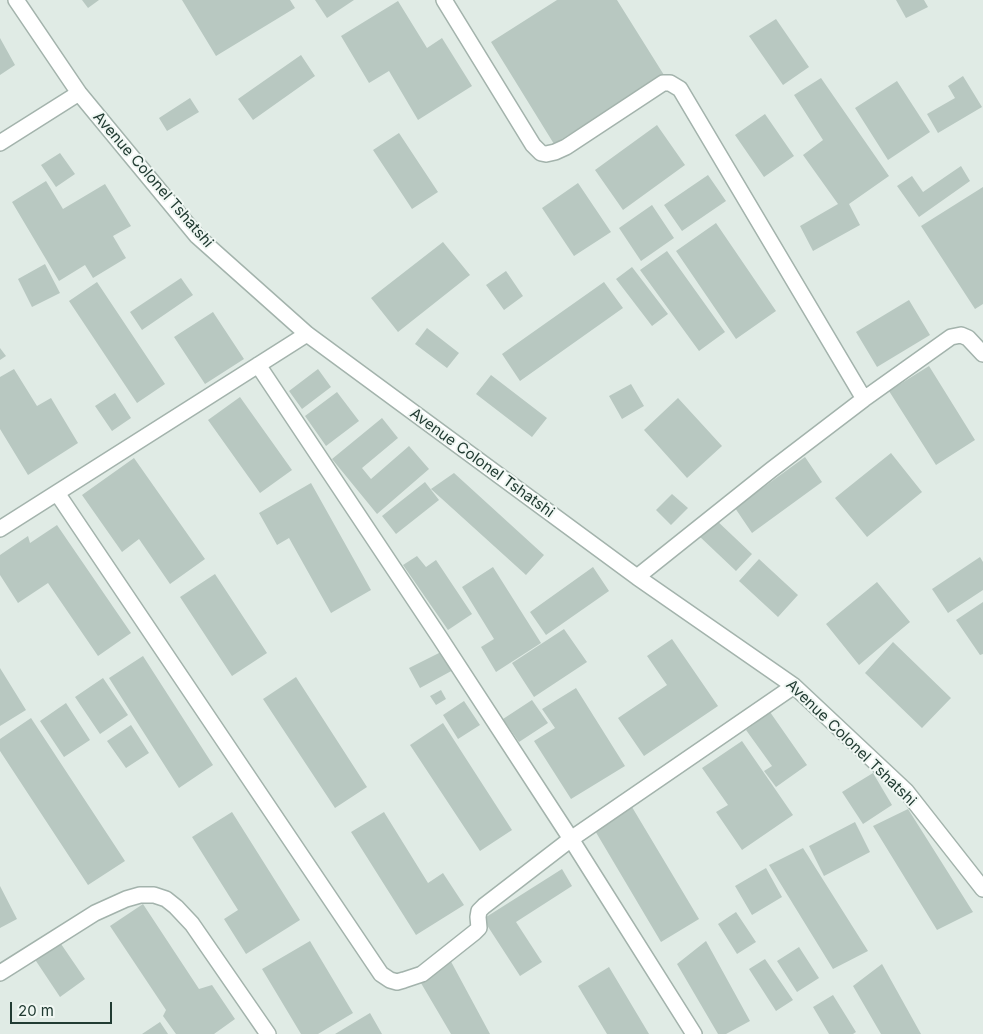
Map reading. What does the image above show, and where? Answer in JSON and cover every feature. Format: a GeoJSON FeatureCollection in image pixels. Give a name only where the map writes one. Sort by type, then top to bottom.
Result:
{"type":"FeatureCollection","features":[{"type":"Feature","properties":{"kind":"street","name":"Avenue Colonel Tshatshi"},"geometry":{"type":"LineString","coordinates":[[16,0],[79,93],[197,236],[307,334],[636,576],[794,686],[906,791],[983,889]]}},
{"type":"Feature","properties":{"kind":"street"},"geometry":{"type":"LineString","coordinates":[[444,0],[533,145],[546,154],[566,147],[663,83],[670,83],[680,89],[864,399]]}},
{"type":"Feature","properties":{"kind":"street"},"geometry":{"type":"LineString","coordinates":[[0,143],[79,93]]}},
{"type":"Feature","properties":{"kind":"street"},"geometry":{"type":"LineString","coordinates":[[0,529],[307,334]]}},
{"type":"Feature","properties":{"kind":"street"},"geometry":{"type":"LineString","coordinates":[[636,576],[864,399],[955,335],[968,338],[983,354]]}},
{"type":"Feature","properties":{"kind":"street"},"geometry":{"type":"LineString","coordinates":[[258,365],[435,629],[694,1034]]}},
{"type":"Feature","properties":{"kind":"street"},"geometry":{"type":"LineString","coordinates":[[57,493],[375,965],[385,978],[397,982],[422,974],[475,932],[478,928],[478,917],[484,906],[571,839],[794,686]]}},
{"type":"Feature","properties":{"kind":"street"},"geometry":{"type":"LineString","coordinates":[[0,972],[95,913],[126,899],[140,895],[154,895],[166,899],[192,924],[268,1034]]}},
{"type":"Feature","properties":{"kind":"building"},"geometry":{"type":"Polygon","coordinates":[[[82,0],[99,0],[88,8],[82,0]]]}},
{"type":"Feature","properties":{"kind":"building"},"geometry":{"type":"Polygon","coordinates":[[[182,0],[290,0],[295,8],[216,56],[182,0]]]}},
{"type":"Feature","properties":{"kind":"building"},"geometry":{"type":"Polygon","coordinates":[[[315,0],[354,0],[327,18],[315,0]]]}},
{"type":"Feature","properties":{"kind":"building"},"geometry":{"type":"Polygon","coordinates":[[[557,0],[617,0],[664,75],[554,144],[491,42],[557,0]]]}},
{"type":"Feature","properties":{"kind":"building"},"geometry":{"type":"Polygon","coordinates":[[[896,0],[924,0],[928,7],[906,18],[896,0]]]}},
{"type":"Feature","properties":{"kind":"building"},"geometry":{"type":"Polygon","coordinates":[[[398,1],[427,48],[442,38],[472,86],[418,120],[389,71],[369,83],[341,36],[398,1]]]}},
{"type":"Feature","properties":{"kind":"building"},"geometry":{"type":"Polygon","coordinates":[[[776,19],[809,67],[783,85],[749,36],[776,19]]]}},
{"type":"Feature","properties":{"kind":"building"},"geometry":{"type":"Polygon","coordinates":[[[0,38],[15,65],[0,75],[0,38]]]}},
{"type":"Feature","properties":{"kind":"building"},"geometry":{"type":"Polygon","coordinates":[[[301,55],[315,76],[253,120],[238,99],[301,55]]]}},
{"type":"Feature","properties":{"kind":"building"},"geometry":{"type":"Polygon","coordinates":[[[963,76],[982,107],[938,133],[927,114],[955,98],[948,86],[963,76]]]}},
{"type":"Feature","properties":{"kind":"building"},"geometry":{"type":"Polygon","coordinates":[[[821,78],[889,176],[849,204],[860,225],[813,251],[800,226],[838,204],[803,155],[823,140],[794,95],[821,78]]]}},
{"type":"Feature","properties":{"kind":"building"},"geometry":{"type":"Polygon","coordinates":[[[897,81],[930,132],[888,160],[855,108],[897,81]]]}},
{"type":"Feature","properties":{"kind":"building"},"geometry":{"type":"Polygon","coordinates":[[[190,98],[199,112],[167,131],[159,118],[190,98]]]}},
{"type":"Feature","properties":{"kind":"building"},"geometry":{"type":"Polygon","coordinates":[[[765,114],[794,156],[764,177],[735,135],[765,114]]]}},
{"type":"Feature","properties":{"kind":"building"},"geometry":{"type":"Polygon","coordinates":[[[657,125],[685,165],[623,210],[595,170],[657,125]]]}},
{"type":"Feature","properties":{"kind":"building"},"geometry":{"type":"Polygon","coordinates":[[[399,133],[438,192],[412,209],[373,150],[399,133]]]}},
{"type":"Feature","properties":{"kind":"building"},"geometry":{"type":"Polygon","coordinates":[[[60,153],[75,174],[56,187],[41,165],[60,153]]]}},
{"type":"Feature","properties":{"kind":"building"},"geometry":{"type":"Polygon","coordinates":[[[961,166],[970,181],[919,217],[897,186],[912,176],[923,192],[961,166]]]}},
{"type":"Feature","properties":{"kind":"building"},"geometry":{"type":"Polygon","coordinates":[[[708,175],[726,201],[682,231],[664,205],[708,175]]]}},
{"type":"Feature","properties":{"kind":"building"},"geometry":{"type":"Polygon","coordinates":[[[46,181],[63,209],[105,184],[131,226],[113,236],[126,258],[93,278],[85,265],[59,281],[12,202],[46,181]]]}},
{"type":"Feature","properties":{"kind":"building"},"geometry":{"type":"Polygon","coordinates":[[[578,183],[611,232],[574,256],[542,208],[578,183]]]}},
{"type":"Feature","properties":{"kind":"building"},"geometry":{"type":"Polygon","coordinates":[[[983,187],[983,304],[975,309],[921,226],[983,187]]]}},
{"type":"Feature","properties":{"kind":"building"},"geometry":{"type":"Polygon","coordinates":[[[652,205],[674,238],[641,261],[619,228],[652,205]]]}},
{"type":"Feature","properties":{"kind":"building"},"geometry":{"type":"Polygon","coordinates":[[[716,223],[776,311],[736,339],[676,251],[716,223]]]}},
{"type":"Feature","properties":{"kind":"building"},"geometry":{"type":"Polygon","coordinates":[[[443,242],[470,275],[398,332],[371,298],[443,242]]]}},
{"type":"Feature","properties":{"kind":"building"},"geometry":{"type":"Polygon","coordinates":[[[667,251],[725,332],[699,351],[640,270],[667,251]]]}},
{"type":"Feature","properties":{"kind":"building"},"geometry":{"type":"Polygon","coordinates":[[[45,264],[60,293],[32,307],[18,279],[45,264]]]}},
{"type":"Feature","properties":{"kind":"building"},"geometry":{"type":"Polygon","coordinates":[[[632,267],[668,314],[652,326],[616,279],[632,267]]]}},
{"type":"Feature","properties":{"kind":"building"},"geometry":{"type":"Polygon","coordinates":[[[506,271],[523,296],[504,310],[486,285],[506,271]]]}},
{"type":"Feature","properties":{"kind":"building"},"geometry":{"type":"Polygon","coordinates":[[[181,278],[193,295],[142,330],[130,312],[181,278]]]}},
{"type":"Feature","properties":{"kind":"building"},"geometry":{"type":"Polygon","coordinates":[[[97,282],[165,384],[137,403],[69,301],[97,282]]]}},
{"type":"Feature","properties":{"kind":"building"},"geometry":{"type":"Polygon","coordinates":[[[604,282],[623,308],[520,381],[502,354],[604,282]]]}},
{"type":"Feature","properties":{"kind":"building"},"geometry":{"type":"Polygon","coordinates":[[[909,300],[930,335],[877,367],[856,332],[909,300]]]}},
{"type":"Feature","properties":{"kind":"building"},"geometry":{"type":"Polygon","coordinates":[[[213,312],[244,359],[205,384],[174,337],[213,312]]]}},
{"type":"Feature","properties":{"kind":"building"},"geometry":{"type":"Polygon","coordinates":[[[427,328],[459,353],[447,368],[415,344],[427,328]]]}},
{"type":"Feature","properties":{"kind":"building"},"geometry":{"type":"Polygon","coordinates":[[[0,348],[6,356],[0,360],[0,348]]]}},
{"type":"Feature","properties":{"kind":"building"},"geometry":{"type":"Polygon","coordinates":[[[929,366],[975,440],[936,465],[889,391],[929,366]]]}},
{"type":"Feature","properties":{"kind":"building"},"geometry":{"type":"Polygon","coordinates":[[[14,369],[37,406],[51,398],[78,443],[28,475],[0,429],[0,377],[14,369]]]}},
{"type":"Feature","properties":{"kind":"building"},"geometry":{"type":"Polygon","coordinates":[[[318,369],[331,387],[302,409],[289,391],[318,369]]]}},
{"type":"Feature","properties":{"kind":"building"},"geometry":{"type":"Polygon","coordinates":[[[491,375],[547,418],[532,437],[476,394],[491,375]]]}},
{"type":"Feature","properties":{"kind":"building"},"geometry":{"type":"Polygon","coordinates":[[[631,384],[644,406],[622,419],[609,396],[631,384]]]}},
{"type":"Feature","properties":{"kind":"building"},"geometry":{"type":"Polygon","coordinates":[[[337,392],[359,421],[326,446],[305,416],[337,392]]]}},
{"type":"Feature","properties":{"kind":"building"},"geometry":{"type":"Polygon","coordinates":[[[115,393],[131,418],[112,431],[95,406],[115,393]]]}},
{"type":"Feature","properties":{"kind":"building"},"geometry":{"type":"Polygon","coordinates":[[[240,397],[292,470],[260,493],[208,420],[240,397]]]}},
{"type":"Feature","properties":{"kind":"building"},"geometry":{"type":"Polygon","coordinates":[[[678,398],[722,446],[687,478],[644,430],[678,398]]]}},
{"type":"Feature","properties":{"kind":"building"},"geometry":{"type":"Polygon","coordinates":[[[382,418],[398,438],[362,468],[371,479],[409,446],[429,469],[377,514],[332,459],[382,418]]]}},
{"type":"Feature","properties":{"kind":"building"},"geometry":{"type":"Polygon","coordinates":[[[891,453],[922,492],[867,537],[835,498],[891,453]]]}},
{"type":"Feature","properties":{"kind":"building"},"geometry":{"type":"Polygon","coordinates":[[[805,457],[822,482],[752,533],[735,508],[805,457]]]}},
{"type":"Feature","properties":{"kind":"building"},"geometry":{"type":"Polygon","coordinates":[[[134,458],[205,559],[170,584],[139,539],[122,552],[82,495],[134,458]]]}},
{"type":"Feature","properties":{"kind":"building"},"geometry":{"type":"Polygon","coordinates":[[[454,473],[544,555],[526,575],[431,489],[454,473]]]}},
{"type":"Feature","properties":{"kind":"building"},"geometry":{"type":"Polygon","coordinates":[[[425,482],[439,500],[396,534],[382,516],[425,482]]]}},
{"type":"Feature","properties":{"kind":"building"},"geometry":{"type":"Polygon","coordinates":[[[311,483],[371,590],[331,613],[289,538],[277,545],[259,513],[311,483]]]}},
{"type":"Feature","properties":{"kind":"building"},"geometry":{"type":"Polygon","coordinates":[[[672,494],[688,508],[671,525],[656,510],[672,494]]]}},
{"type":"Feature","properties":{"kind":"building"},"geometry":{"type":"Polygon","coordinates":[[[714,518],[752,554],[736,571],[698,535],[714,518]]]}},
{"type":"Feature","properties":{"kind":"building"},"geometry":{"type":"Polygon","coordinates":[[[57,525],[131,633],[98,656],[48,583],[18,603],[0,575],[0,555],[28,536],[30,543],[57,525]]]}},
{"type":"Feature","properties":{"kind":"building"},"geometry":{"type":"Polygon","coordinates":[[[417,556],[426,567],[436,560],[472,614],[448,630],[403,565],[417,556]]]}},
{"type":"Feature","properties":{"kind":"building"},"geometry":{"type":"Polygon","coordinates":[[[980,557],[983,562],[983,590],[948,613],[932,589],[980,557]]]}},
{"type":"Feature","properties":{"kind":"building"},"geometry":{"type":"Polygon","coordinates":[[[759,559],[798,595],[778,617],[739,581],[759,559]]]}},
{"type":"Feature","properties":{"kind":"building"},"geometry":{"type":"Polygon","coordinates":[[[493,567],[541,643],[496,672],[481,647],[494,639],[462,587],[493,567]]]}},
{"type":"Feature","properties":{"kind":"building"},"geometry":{"type":"Polygon","coordinates":[[[593,567],[609,591],[546,635],[530,612],[593,567]]]}},
{"type":"Feature","properties":{"kind":"building"},"geometry":{"type":"Polygon","coordinates":[[[215,574],[267,653],[232,676],[180,597],[215,574]]]}},
{"type":"Feature","properties":{"kind":"building"},"geometry":{"type":"Polygon","coordinates":[[[877,582],[910,622],[859,665],[826,624],[877,582]]]}},
{"type":"Feature","properties":{"kind":"building"},"geometry":{"type":"Polygon","coordinates":[[[983,602],[983,654],[980,655],[956,620],[983,602]]]}},
{"type":"Feature","properties":{"kind":"building"},"geometry":{"type":"Polygon","coordinates":[[[564,629],[587,662],[534,697],[512,663],[564,629]]]}},
{"type":"Feature","properties":{"kind":"building"},"geometry":{"type":"Polygon","coordinates":[[[672,639],[718,706],[644,756],[618,718],[667,685],[647,656],[672,639]]]}},
{"type":"Feature","properties":{"kind":"building"},"geometry":{"type":"Polygon","coordinates":[[[893,642],[951,698],[922,728],[865,673],[893,642]]]}},
{"type":"Feature","properties":{"kind":"building"},"geometry":{"type":"Polygon","coordinates":[[[445,650],[455,669],[420,688],[409,668],[445,650]]]}},
{"type":"Feature","properties":{"kind":"building"},"geometry":{"type":"Polygon","coordinates":[[[143,656],[213,765],[179,788],[109,678],[143,656]]]}},
{"type":"Feature","properties":{"kind":"building"},"geometry":{"type":"Polygon","coordinates":[[[0,668],[26,710],[0,726],[0,668]]]}},
{"type":"Feature","properties":{"kind":"building"},"geometry":{"type":"Polygon","coordinates":[[[296,677],[367,787],[335,808],[263,699],[296,677]]]}},
{"type":"Feature","properties":{"kind":"building"},"geometry":{"type":"Polygon","coordinates":[[[103,678],[128,715],[100,734],[75,697],[103,678]]]}},
{"type":"Feature","properties":{"kind":"building"},"geometry":{"type":"Polygon","coordinates":[[[576,688],[625,766],[571,799],[534,741],[555,728],[542,709],[576,688]]]}},
{"type":"Feature","properties":{"kind":"building"},"geometry":{"type":"Polygon","coordinates":[[[441,690],[446,699],[436,705],[430,696],[441,690]]]}},
{"type":"Feature","properties":{"kind":"building"},"geometry":{"type":"Polygon","coordinates":[[[532,700],[548,723],[519,742],[503,719],[532,700]]]}},
{"type":"Feature","properties":{"kind":"building"},"geometry":{"type":"Polygon","coordinates":[[[464,701],[480,725],[458,739],[443,715],[464,701]]]}},
{"type":"Feature","properties":{"kind":"building"},"geometry":{"type":"Polygon","coordinates":[[[66,703],[90,740],[64,757],[40,721],[66,703]]]}},
{"type":"Feature","properties":{"kind":"building"},"geometry":{"type":"Polygon","coordinates":[[[770,712],[807,765],[776,787],[764,771],[772,766],[746,730],[770,712]]]}},
{"type":"Feature","properties":{"kind":"building"},"geometry":{"type":"Polygon","coordinates":[[[31,718],[125,861],[88,885],[0,751],[0,739],[31,718]]]}},
{"type":"Feature","properties":{"kind":"building"},"geometry":{"type":"Polygon","coordinates":[[[443,723],[512,830],[480,851],[410,745],[443,723]]]}},
{"type":"Feature","properties":{"kind":"building"},"geometry":{"type":"Polygon","coordinates":[[[131,725],[149,753],[126,768],[107,741],[131,725]]]}},
{"type":"Feature","properties":{"kind":"building"},"geometry":{"type":"Polygon","coordinates":[[[742,741],[793,815],[742,850],[716,812],[728,805],[702,768],[742,741]]]}},
{"type":"Feature","properties":{"kind":"building"},"geometry":{"type":"Polygon","coordinates":[[[873,773],[892,805],[863,824],[842,792],[873,773]]]}},
{"type":"Feature","properties":{"kind":"building"},"geometry":{"type":"Polygon","coordinates":[[[632,807],[699,919],[661,942],[594,829],[632,807]]]}},
{"type":"Feature","properties":{"kind":"building"},"geometry":{"type":"Polygon","coordinates":[[[908,809],[973,912],[937,930],[873,826],[908,809]]]}},
{"type":"Feature","properties":{"kind":"building"},"geometry":{"type":"Polygon","coordinates":[[[232,812],[300,920],[246,954],[224,919],[238,910],[192,837],[232,812]]]}},
{"type":"Feature","properties":{"kind":"building"},"geometry":{"type":"Polygon","coordinates":[[[384,812],[428,883],[443,873],[464,905],[416,935],[351,832],[384,812]]]}},
{"type":"Feature","properties":{"kind":"building"},"geometry":{"type":"Polygon","coordinates":[[[855,822],[870,852],[824,876],[809,846],[855,822]]]}},
{"type":"Feature","properties":{"kind":"building"},"geometry":{"type":"Polygon","coordinates":[[[803,848],[868,951],[833,969],[769,865],[803,848]]]}},
{"type":"Feature","properties":{"kind":"building"},"geometry":{"type":"Polygon","coordinates":[[[766,868],[782,897],[752,915],[735,886],[766,868]]]}},
{"type":"Feature","properties":{"kind":"building"},"geometry":{"type":"Polygon","coordinates":[[[562,869],[572,886],[516,922],[542,962],[520,976],[483,919],[562,869]]]}},
{"type":"Feature","properties":{"kind":"building"},"geometry":{"type":"Polygon","coordinates":[[[0,886],[17,919],[0,928],[0,886]]]}},
{"type":"Feature","properties":{"kind":"building"},"geometry":{"type":"Polygon","coordinates":[[[143,904],[199,989],[212,985],[235,1019],[214,1034],[176,1034],[163,1016],[166,1010],[110,926],[143,904]]]}},
{"type":"Feature","properties":{"kind":"building"},"geometry":{"type":"Polygon","coordinates":[[[736,912],[756,942],[737,954],[718,924],[736,912]]]}},
{"type":"Feature","properties":{"kind":"building"},"geometry":{"type":"Polygon","coordinates":[[[59,941],[85,979],[60,997],[34,958],[59,941]]]}},
{"type":"Feature","properties":{"kind":"building"},"geometry":{"type":"Polygon","coordinates":[[[310,941],[353,1013],[318,1034],[301,1034],[262,969],[310,941]]]}},
{"type":"Feature","properties":{"kind":"building"},"geometry":{"type":"Polygon","coordinates":[[[706,941],[750,1021],[726,1034],[718,1034],[677,964],[706,941]]]}},
{"type":"Feature","properties":{"kind":"building"},"geometry":{"type":"Polygon","coordinates":[[[799,947],[819,978],[797,992],[777,961],[799,947]]]}},
{"type":"Feature","properties":{"kind":"building"},"geometry":{"type":"Polygon","coordinates":[[[448,956],[490,1034],[451,1034],[418,978],[448,956]]]}},
{"type":"Feature","properties":{"kind":"building"},"geometry":{"type":"Polygon","coordinates":[[[765,959],[793,1000],[776,1011],[749,969],[765,959]]]}},
{"type":"Feature","properties":{"kind":"building"},"geometry":{"type":"Polygon","coordinates":[[[882,964],[921,1034],[881,1034],[853,986],[882,964]]]}},
{"type":"Feature","properties":{"kind":"building"},"geometry":{"type":"Polygon","coordinates":[[[609,967],[649,1034],[607,1034],[578,986],[609,967]]]}},
{"type":"Feature","properties":{"kind":"building"},"geometry":{"type":"Polygon","coordinates":[[[833,995],[856,1032],[853,1034],[829,1034],[813,1007],[833,995]]]}},
{"type":"Feature","properties":{"kind":"building"},"geometry":{"type":"Polygon","coordinates":[[[370,1013],[382,1034],[335,1034],[370,1013]]]}},
{"type":"Feature","properties":{"kind":"building"},"geometry":{"type":"Polygon","coordinates":[[[160,1022],[168,1034],[142,1034],[160,1022]]]}}]}
